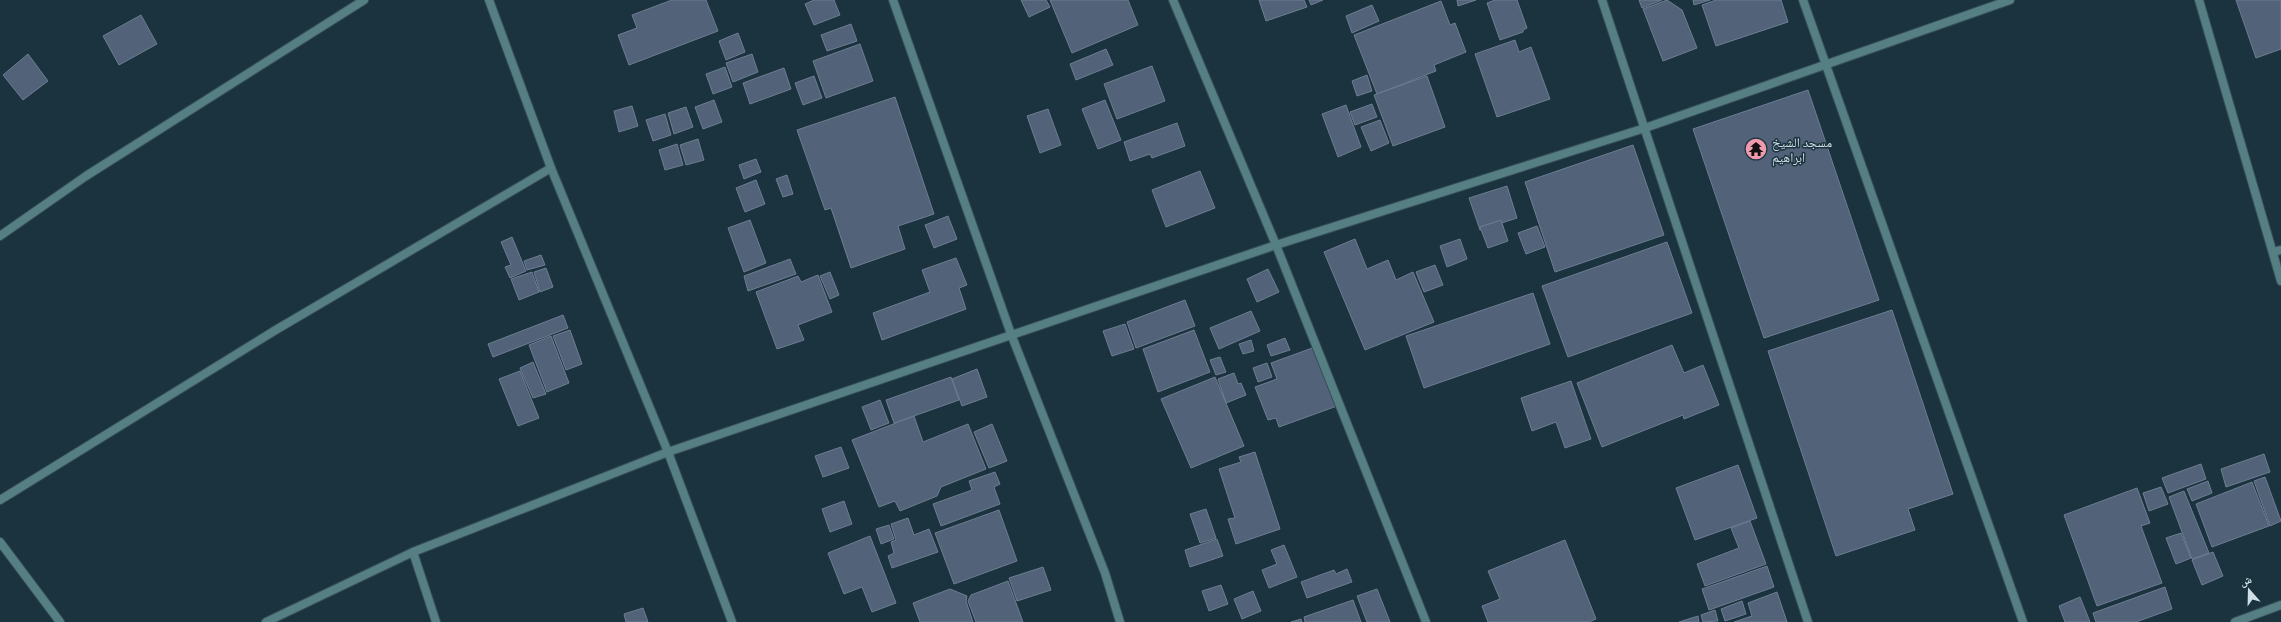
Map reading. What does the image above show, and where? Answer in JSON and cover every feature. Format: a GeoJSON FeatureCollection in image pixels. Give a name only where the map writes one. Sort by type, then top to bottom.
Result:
{"type":"FeatureCollection","features":[{"type":"Feature","properties":{"kind":"street"},"geometry":{"type":"LineString","coordinates":[[0,236],[86,176],[364,0]]}},
{"type":"Feature","properties":{"kind":"street"},"geometry":{"type":"LineString","coordinates":[[489,0],[551,168],[668,452],[732,622]]}},
{"type":"Feature","properties":{"kind":"street"},"geometry":{"type":"LineString","coordinates":[[893,0],[1011,334],[1104,573],[1120,622]]}},
{"type":"Feature","properties":{"kind":"street"},"geometry":{"type":"LineString","coordinates":[[1173,0],[1276,245],[1426,622]]}},
{"type":"Feature","properties":{"kind":"street"},"geometry":{"type":"LineString","coordinates":[[1602,0],[1808,622]]}},
{"type":"Feature","properties":{"kind":"street"},"geometry":{"type":"LineString","coordinates":[[1803,0],[2023,622]]}},
{"type":"Feature","properties":{"kind":"street"},"geometry":{"type":"LineString","coordinates":[[266,622],[413,552],[668,452],[1276,245],[1645,128],[2010,0]]}},
{"type":"Feature","properties":{"kind":"street"},"geometry":{"type":"LineString","coordinates":[[2200,0],[2277,251],[2281,281]]}},
{"type":"Feature","properties":{"kind":"street"},"geometry":{"type":"LineString","coordinates":[[0,500],[274,331],[551,168]]}},
{"type":"Feature","properties":{"kind":"street"},"geometry":{"type":"LineString","coordinates":[[0,542],[60,622]]}},
{"type":"Feature","properties":{"kind":"street"},"geometry":{"type":"LineString","coordinates":[[413,552],[436,622]]}},
{"type":"Feature","properties":{"kind":"street"},"geometry":{"type":"LineString","coordinates":[[2234,622],[2281,605]]}},
{"type":"Feature","properties":{"kind":"building"},"geometry":{"type":"Polygon","coordinates":[[[672,0],[706,0],[718,31],[629,65],[618,35],[637,28],[632,15],[672,0]]]}},
{"type":"Feature","properties":{"kind":"building"},"geometry":{"type":"Polygon","coordinates":[[[814,0],[834,0],[840,15],[814,25],[805,4],[814,0]]]}},
{"type":"Feature","properties":{"kind":"building"},"geometry":{"type":"Polygon","coordinates":[[[1021,0],[1046,0],[1050,7],[1029,17],[1021,0]]]}},
{"type":"Feature","properties":{"kind":"building"},"geometry":{"type":"Polygon","coordinates":[[[1050,0],[1128,0],[1138,25],[1072,53],[1050,0]]]}},
{"type":"Feature","properties":{"kind":"building"},"geometry":{"type":"Polygon","coordinates":[[[1259,0],[1304,0],[1307,7],[1266,21],[1259,0]]]}},
{"type":"Feature","properties":{"kind":"building"},"geometry":{"type":"Polygon","coordinates":[[[1309,0],[1323,0],[1311,5],[1309,0]]]}},
{"type":"Feature","properties":{"kind":"building"},"geometry":{"type":"Polygon","coordinates":[[[1457,0],[1476,0],[1458,6],[1457,0]]]}},
{"type":"Feature","properties":{"kind":"building"},"geometry":{"type":"Polygon","coordinates":[[[1495,0],[1517,0],[1527,28],[1523,30],[1523,32],[1500,40],[1487,3],[1495,0]]]}},
{"type":"Feature","properties":{"kind":"building"},"geometry":{"type":"Polygon","coordinates":[[[1639,0],[1662,0],[1642,8],[1639,0]]]}},
{"type":"Feature","properties":{"kind":"building"},"geometry":{"type":"Polygon","coordinates":[[[1667,0],[1682,10],[1697,48],[1663,61],[1643,9],[1667,0]]]}},
{"type":"Feature","properties":{"kind":"building"},"geometry":{"type":"Polygon","coordinates":[[[1693,0],[1710,0],[1694,5],[1693,0]]]}},
{"type":"Feature","properties":{"kind":"building"},"geometry":{"type":"Polygon","coordinates":[[[1716,0],[1781,0],[1788,22],[1716,46],[1702,5],[1716,0]]]}},
{"type":"Feature","properties":{"kind":"building"},"geometry":{"type":"Polygon","coordinates":[[[2236,0],[2281,0],[2281,49],[2256,58],[2236,0]]]}},
{"type":"Feature","properties":{"kind":"building"},"geometry":{"type":"Polygon","coordinates":[[[1441,1],[1450,25],[1455,23],[1466,52],[1434,65],[1436,71],[1377,94],[1354,35],[1441,1]]]}},
{"type":"Feature","properties":{"kind":"building"},"geometry":{"type":"Polygon","coordinates":[[[1372,5],[1379,21],[1352,33],[1346,16],[1372,5]]]}},
{"type":"Feature","properties":{"kind":"building"},"geometry":{"type":"Polygon","coordinates":[[[141,15],[157,44],[119,65],[103,36],[141,15]]]}},
{"type":"Feature","properties":{"kind":"building"},"geometry":{"type":"Polygon","coordinates":[[[851,24],[857,41],[827,51],[821,35],[851,24]]]}},
{"type":"Feature","properties":{"kind":"building"},"geometry":{"type":"Polygon","coordinates":[[[738,33],[745,52],[726,60],[719,41],[738,33]]]}},
{"type":"Feature","properties":{"kind":"building"},"geometry":{"type":"Polygon","coordinates":[[[1515,40],[1519,52],[1531,47],[1550,99],[1497,117],[1475,54],[1515,40]]]}},
{"type":"Feature","properties":{"kind":"building"},"geometry":{"type":"Polygon","coordinates":[[[860,44],[873,81],[826,98],[813,61],[860,44]]]}},
{"type":"Feature","properties":{"kind":"building"},"geometry":{"type":"Polygon","coordinates":[[[1106,49],[1113,65],[1076,80],[1070,64],[1106,49]]]}},
{"type":"Feature","properties":{"kind":"building"},"geometry":{"type":"Polygon","coordinates":[[[28,54],[48,81],[23,100],[3,75],[28,54]]]}},
{"type":"Feature","properties":{"kind":"building"},"geometry":{"type":"Polygon","coordinates":[[[752,54],[758,72],[733,82],[726,63],[752,54]]]}},
{"type":"Feature","properties":{"kind":"building"},"geometry":{"type":"Polygon","coordinates":[[[1152,66],[1165,101],[1117,119],[1104,84],[1152,66]]]}},
{"type":"Feature","properties":{"kind":"building"},"geometry":{"type":"Polygon","coordinates":[[[725,67],[732,87],[713,94],[706,74],[725,67]]]}},
{"type":"Feature","properties":{"kind":"building"},"geometry":{"type":"Polygon","coordinates":[[[784,68],[791,89],[750,104],[743,83],[784,68]]]}},
{"type":"Feature","properties":{"kind":"building"},"geometry":{"type":"Polygon","coordinates":[[[1367,75],[1372,91],[1357,96],[1352,81],[1367,75]]]}},
{"type":"Feature","properties":{"kind":"building"},"geometry":{"type":"Polygon","coordinates":[[[814,76],[822,98],[803,105],[795,83],[814,76]]]}},
{"type":"Feature","properties":{"kind":"building"},"geometry":{"type":"Polygon","coordinates":[[[1427,76],[1445,127],[1393,146],[1374,95],[1427,76]]]}},
{"type":"Feature","properties":{"kind":"building"},"geometry":{"type":"Polygon","coordinates":[[[1808,90],[1879,300],[1764,338],[1693,129],[1808,90]]]}},
{"type":"Feature","properties":{"kind":"building"},"geometry":{"type":"Polygon","coordinates":[[[895,97],[934,214],[898,226],[905,249],[851,268],[831,208],[825,210],[797,130],[895,97]]]}},
{"type":"Feature","properties":{"kind":"building"},"geometry":{"type":"Polygon","coordinates":[[[714,100],[722,122],[703,129],[695,107],[714,100]]]}},
{"type":"Feature","properties":{"kind":"building"},"geometry":{"type":"Polygon","coordinates":[[[1105,100],[1121,140],[1098,149],[1082,109],[1105,100]]]}},
{"type":"Feature","properties":{"kind":"building"},"geometry":{"type":"Polygon","coordinates":[[[1372,104],[1377,117],[1355,125],[1350,112],[1372,104]]]}},
{"type":"Feature","properties":{"kind":"building"},"geometry":{"type":"Polygon","coordinates":[[[1346,105],[1361,147],[1338,157],[1322,114],[1346,105]]]}},
{"type":"Feature","properties":{"kind":"building"},"geometry":{"type":"Polygon","coordinates":[[[632,106],[638,126],[619,132],[614,111],[632,106]]]}},
{"type":"Feature","properties":{"kind":"building"},"geometry":{"type":"Polygon","coordinates":[[[686,107],[693,127],[674,134],[668,113],[686,107]]]}},
{"type":"Feature","properties":{"kind":"building"},"geometry":{"type":"Polygon","coordinates":[[[1048,109],[1061,145],[1040,153],[1027,116],[1048,109]]]}},
{"type":"Feature","properties":{"kind":"building"},"geometry":{"type":"Polygon","coordinates":[[[665,114],[671,135],[653,141],[646,120],[665,114]]]}},
{"type":"Feature","properties":{"kind":"building"},"geometry":{"type":"Polygon","coordinates":[[[1380,120],[1389,143],[1371,151],[1361,127],[1380,120]]]}},
{"type":"Feature","properties":{"kind":"building"},"geometry":{"type":"Polygon","coordinates":[[[1177,123],[1185,146],[1152,158],[1150,154],[1130,161],[1124,142],[1177,123]]]}},
{"type":"Feature","properties":{"kind":"building"},"geometry":{"type":"Polygon","coordinates":[[[698,139],[704,160],[686,165],[680,145],[698,139]]]}},
{"type":"Feature","properties":{"kind":"building"},"geometry":{"type":"Polygon","coordinates":[[[677,144],[683,165],[665,170],[659,150],[677,144]]]}},
{"type":"Feature","properties":{"kind":"building"},"geometry":{"type":"Polygon","coordinates":[[[1633,145],[1664,235],[1555,272],[1525,182],[1633,145]]]}},
{"type":"Feature","properties":{"kind":"building"},"geometry":{"type":"Polygon","coordinates":[[[756,159],[761,172],[744,179],[739,165],[756,159]]]}},
{"type":"Feature","properties":{"kind":"building"},"geometry":{"type":"Polygon","coordinates":[[[1200,171],[1215,208],[1166,227],[1152,190],[1200,171]]]}},
{"type":"Feature","properties":{"kind":"building"},"geometry":{"type":"Polygon","coordinates":[[[787,175],[793,194],[783,197],[776,179],[787,175]]]}},
{"type":"Feature","properties":{"kind":"building"},"geometry":{"type":"Polygon","coordinates":[[[756,180],[765,204],[745,212],[736,188],[756,180]]]}},
{"type":"Feature","properties":{"kind":"building"},"geometry":{"type":"Polygon","coordinates":[[[1507,186],[1517,218],[1480,230],[1469,198],[1507,186]]]}},
{"type":"Feature","properties":{"kind":"building"},"geometry":{"type":"Polygon","coordinates":[[[948,216],[957,239],[934,248],[925,225],[948,216]]]}},
{"type":"Feature","properties":{"kind":"building"},"geometry":{"type":"Polygon","coordinates":[[[750,220],[766,263],[744,272],[728,228],[750,220]]]}},
{"type":"Feature","properties":{"kind":"building"},"geometry":{"type":"Polygon","coordinates":[[[1501,220],[1508,241],[1488,248],[1480,227],[1501,220]]]}},
{"type":"Feature","properties":{"kind":"building"},"geometry":{"type":"Polygon","coordinates":[[[1537,226],[1545,247],[1526,254],[1518,233],[1537,226]]]}},
{"type":"Feature","properties":{"kind":"building"},"geometry":{"type":"Polygon","coordinates":[[[512,237],[526,271],[510,278],[505,267],[511,265],[501,242],[512,237]]]}},
{"type":"Feature","properties":{"kind":"building"},"geometry":{"type":"Polygon","coordinates":[[[1355,239],[1367,269],[1388,260],[1396,280],[1413,272],[1434,322],[1365,350],[1324,252],[1355,239]]]}},
{"type":"Feature","properties":{"kind":"building"},"geometry":{"type":"Polygon","coordinates":[[[1460,239],[1467,259],[1447,267],[1440,246],[1460,239]]]}},
{"type":"Feature","properties":{"kind":"building"},"geometry":{"type":"Polygon","coordinates":[[[1667,242],[1692,313],[1568,357],[1542,286],[1667,242]]]}},
{"type":"Feature","properties":{"kind":"building"},"geometry":{"type":"Polygon","coordinates":[[[541,255],[545,265],[527,270],[524,261],[541,255]]]}},
{"type":"Feature","properties":{"kind":"building"},"geometry":{"type":"Polygon","coordinates":[[[956,258],[967,285],[959,288],[966,309],[882,340],[873,313],[930,292],[922,270],[956,258]]]}},
{"type":"Feature","properties":{"kind":"building"},"geometry":{"type":"Polygon","coordinates":[[[790,259],[796,274],[748,291],[744,276],[790,259]]]}},
{"type":"Feature","properties":{"kind":"building"},"geometry":{"type":"Polygon","coordinates":[[[1435,265],[1443,285],[1424,292],[1416,272],[1435,265]]]}},
{"type":"Feature","properties":{"kind":"building"},"geometry":{"type":"Polygon","coordinates":[[[546,268],[553,287],[540,292],[534,272],[546,268]]]}},
{"type":"Feature","properties":{"kind":"building"},"geometry":{"type":"Polygon","coordinates":[[[1268,269],[1279,292],[1257,302],[1247,279],[1268,269]]]}},
{"type":"Feature","properties":{"kind":"building"},"geometry":{"type":"Polygon","coordinates":[[[532,272],[539,292],[519,300],[511,279],[532,272]]]}},
{"type":"Feature","properties":{"kind":"building"},"geometry":{"type":"Polygon","coordinates":[[[830,272],[839,295],[830,299],[820,276],[830,272]]]}},
{"type":"Feature","properties":{"kind":"building"},"geometry":{"type":"Polygon","coordinates":[[[818,275],[832,312],[798,325],[804,340],[777,349],[756,292],[798,276],[801,282],[818,275]]]}},
{"type":"Feature","properties":{"kind":"building"},"geometry":{"type":"Polygon","coordinates":[[[1533,293],[1550,344],[1424,388],[1406,336],[1533,293]]]}},
{"type":"Feature","properties":{"kind":"building"},"geometry":{"type":"Polygon","coordinates":[[[1185,300],[1195,326],[1136,348],[1127,322],[1185,300]]]}},
{"type":"Feature","properties":{"kind":"building"},"geometry":{"type":"Polygon","coordinates":[[[1892,310],[1953,494],[1908,509],[1915,530],[1836,556],[1768,351],[1892,310]]]}},
{"type":"Feature","properties":{"kind":"building"},"geometry":{"type":"Polygon","coordinates":[[[1251,311],[1260,331],[1219,349],[1210,328],[1251,311]]]}},
{"type":"Feature","properties":{"kind":"building"},"geometry":{"type":"Polygon","coordinates":[[[563,315],[568,328],[493,357],[488,344],[563,315]]]}},
{"type":"Feature","properties":{"kind":"building"},"geometry":{"type":"Polygon","coordinates":[[[1125,324],[1134,349],[1112,356],[1103,331],[1125,324]]]}},
{"type":"Feature","properties":{"kind":"building"},"geometry":{"type":"Polygon","coordinates":[[[570,330],[582,364],[566,370],[553,336],[570,330]]]}},
{"type":"Feature","properties":{"kind":"building"},"geometry":{"type":"Polygon","coordinates":[[[1194,330],[1210,372],[1158,392],[1143,349],[1194,330]]]}},
{"type":"Feature","properties":{"kind":"building"},"geometry":{"type":"Polygon","coordinates":[[[551,336],[569,383],[547,392],[529,345],[551,336]]]}},
{"type":"Feature","properties":{"kind":"building"},"geometry":{"type":"Polygon","coordinates":[[[1285,338],[1290,350],[1271,356],[1267,345],[1285,338]]]}},
{"type":"Feature","properties":{"kind":"building"},"geometry":{"type":"Polygon","coordinates":[[[1251,340],[1254,351],[1243,354],[1239,344],[1251,340]]]}},
{"type":"Feature","properties":{"kind":"building"},"geometry":{"type":"Polygon","coordinates":[[[1672,345],[1684,373],[1703,365],[1719,405],[1684,419],[1683,415],[1602,447],[1577,383],[1672,345]]]}},
{"type":"Feature","properties":{"kind":"building"},"geometry":{"type":"Polygon","coordinates":[[[1315,347],[1337,406],[1279,427],[1276,418],[1268,420],[1255,387],[1277,379],[1271,363],[1315,347]]]}},
{"type":"Feature","properties":{"kind":"building"},"geometry":{"type":"Polygon","coordinates":[[[1220,357],[1226,372],[1216,375],[1210,360],[1220,357]]]}},
{"type":"Feature","properties":{"kind":"building"},"geometry":{"type":"Polygon","coordinates":[[[533,362],[546,394],[533,398],[520,368],[533,362]]]}},
{"type":"Feature","properties":{"kind":"building"},"geometry":{"type":"Polygon","coordinates":[[[1267,363],[1272,377],[1258,382],[1253,368],[1267,363]]]}},
{"type":"Feature","properties":{"kind":"building"},"geometry":{"type":"Polygon","coordinates":[[[977,369],[987,397],[962,406],[952,379],[977,369]]]}},
{"type":"Feature","properties":{"kind":"building"},"geometry":{"type":"Polygon","coordinates":[[[520,371],[539,418],[518,426],[499,379],[520,371]]]}},
{"type":"Feature","properties":{"kind":"building"},"geometry":{"type":"Polygon","coordinates":[[[1234,373],[1238,384],[1241,383],[1246,395],[1226,403],[1218,379],[1234,373]]]}},
{"type":"Feature","properties":{"kind":"building"},"geometry":{"type":"Polygon","coordinates":[[[951,377],[959,400],[894,423],[886,400],[951,377]]]}},
{"type":"Feature","properties":{"kind":"building"},"geometry":{"type":"Polygon","coordinates":[[[1215,377],[1244,446],[1191,468],[1161,399],[1215,377]]]}},
{"type":"Feature","properties":{"kind":"building"},"geometry":{"type":"Polygon","coordinates":[[[1571,381],[1591,439],[1565,448],[1556,422],[1532,431],[1521,398],[1571,381]]]}},
{"type":"Feature","properties":{"kind":"building"},"geometry":{"type":"Polygon","coordinates":[[[880,400],[889,423],[871,430],[862,407],[880,400]]]}},
{"type":"Feature","properties":{"kind":"building"},"geometry":{"type":"Polygon","coordinates":[[[914,416],[923,442],[968,424],[986,469],[941,487],[937,496],[900,511],[895,501],[879,507],[852,440],[914,416]]]}},
{"type":"Feature","properties":{"kind":"building"},"geometry":{"type":"Polygon","coordinates":[[[992,424],[1007,461],[989,468],[974,432],[992,424]]]}},
{"type":"Feature","properties":{"kind":"building"},"geometry":{"type":"Polygon","coordinates":[[[841,447],[849,468],[823,477],[815,456],[841,447]]]}},
{"type":"Feature","properties":{"kind":"building"},"geometry":{"type":"Polygon","coordinates":[[[1255,452],[1280,529],[1236,544],[1228,519],[1235,518],[1219,469],[1241,462],[1239,457],[1255,452]]]}},
{"type":"Feature","properties":{"kind":"building"},"geometry":{"type":"Polygon","coordinates":[[[2264,454],[2270,472],[2226,487],[2221,469],[2264,454]]]}},
{"type":"Feature","properties":{"kind":"building"},"geometry":{"type":"Polygon","coordinates":[[[2201,464],[2206,479],[2168,493],[2162,478],[2201,464]]]}},
{"type":"Feature","properties":{"kind":"building"},"geometry":{"type":"Polygon","coordinates":[[[1738,465],[1757,518],[1695,540],[1676,488],[1738,465]]]}},
{"type":"Feature","properties":{"kind":"building"},"geometry":{"type":"Polygon","coordinates":[[[995,472],[1000,484],[994,487],[1000,504],[941,526],[933,504],[972,490],[969,481],[995,472]]]}},
{"type":"Feature","properties":{"kind":"building"},"geometry":{"type":"Polygon","coordinates":[[[2265,477],[2281,521],[2270,526],[2254,481],[2265,477]]]}},
{"type":"Feature","properties":{"kind":"building"},"geometry":{"type":"Polygon","coordinates":[[[2208,481],[2212,493],[2192,501],[2187,489],[2208,481]]]}},
{"type":"Feature","properties":{"kind":"building"},"geometry":{"type":"Polygon","coordinates":[[[2252,482],[2269,526],[2212,547],[2196,504],[2252,482]]]}},
{"type":"Feature","properties":{"kind":"building"},"geometry":{"type":"Polygon","coordinates":[[[2161,487],[2168,504],[2149,511],[2143,493],[2161,487]]]}},
{"type":"Feature","properties":{"kind":"building"},"geometry":{"type":"Polygon","coordinates":[[[2137,488],[2150,523],[2141,526],[2162,583],[2097,606],[2064,515],[2137,488]]]}},
{"type":"Feature","properties":{"kind":"building"},"geometry":{"type":"Polygon","coordinates":[[[2184,491],[2209,553],[2192,559],[2169,497],[2184,491]]]}},
{"type":"Feature","properties":{"kind":"building"},"geometry":{"type":"Polygon","coordinates":[[[844,501],[852,524],[830,532],[822,509],[844,501]]]}},
{"type":"Feature","properties":{"kind":"building"},"geometry":{"type":"Polygon","coordinates":[[[1206,509],[1216,538],[1200,543],[1190,514],[1206,509]]]}},
{"type":"Feature","properties":{"kind":"building"},"geometry":{"type":"Polygon","coordinates":[[[999,510],[1017,561],[954,584],[935,533],[999,510]]]}},
{"type":"Feature","properties":{"kind":"building"},"geometry":{"type":"Polygon","coordinates":[[[908,518],[914,535],[929,529],[938,552],[892,568],[888,556],[894,553],[891,542],[896,540],[891,524],[908,518]]]}},
{"type":"Feature","properties":{"kind":"building"},"geometry":{"type":"Polygon","coordinates":[[[1750,521],[1766,564],[1705,586],[1697,564],[1739,548],[1731,528],[1750,521]]]}},
{"type":"Feature","properties":{"kind":"building"},"geometry":{"type":"Polygon","coordinates":[[[889,525],[894,539],[881,544],[876,529],[889,525]]]}},
{"type":"Feature","properties":{"kind":"building"},"geometry":{"type":"Polygon","coordinates":[[[2181,533],[2191,558],[2176,564],[2166,538],[2181,533]]]}},
{"type":"Feature","properties":{"kind":"building"},"geometry":{"type":"Polygon","coordinates":[[[870,536],[896,603],[872,612],[862,587],[844,594],[828,553],[870,536]]]}},
{"type":"Feature","properties":{"kind":"building"},"geometry":{"type":"Polygon","coordinates":[[[1217,539],[1223,556],[1190,567],[1185,550],[1217,539]]]}},
{"type":"Feature","properties":{"kind":"building"},"geometry":{"type":"Polygon","coordinates":[[[1565,540],[1596,619],[1589,622],[1488,622],[1482,606],[1500,599],[1488,571],[1565,540]]]}},
{"type":"Feature","properties":{"kind":"building"},"geometry":{"type":"Polygon","coordinates":[[[1284,545],[1297,577],[1269,588],[1262,570],[1277,564],[1271,550],[1284,545]]]}},
{"type":"Feature","properties":{"kind":"building"},"geometry":{"type":"Polygon","coordinates":[[[2213,552],[2223,576],[2202,585],[2192,560],[2213,552]]]}},
{"type":"Feature","properties":{"kind":"building"},"geometry":{"type":"Polygon","coordinates":[[[1767,566],[1774,587],[1709,610],[1702,589],[1767,566]]]}},
{"type":"Feature","properties":{"kind":"building"},"geometry":{"type":"Polygon","coordinates":[[[1043,567],[1051,590],[1017,601],[1009,578],[1043,567]]]}},
{"type":"Feature","properties":{"kind":"building"},"geometry":{"type":"Polygon","coordinates":[[[1347,569],[1352,582],[1307,598],[1301,582],[1334,570],[1336,574],[1347,569]]]}},
{"type":"Feature","properties":{"kind":"building"},"geometry":{"type":"Polygon","coordinates":[[[1008,581],[1023,622],[976,622],[968,601],[971,595],[1008,581]]]}},
{"type":"Feature","properties":{"kind":"building"},"geometry":{"type":"Polygon","coordinates":[[[1221,585],[1228,604],[1209,611],[1202,591],[1221,585]]]}},
{"type":"Feature","properties":{"kind":"building"},"geometry":{"type":"Polygon","coordinates":[[[2165,587],[2172,609],[2136,622],[2096,622],[2093,613],[2165,587]]]}},
{"type":"Feature","properties":{"kind":"building"},"geometry":{"type":"Polygon","coordinates":[[[950,589],[967,596],[966,601],[973,622],[920,622],[913,603],[950,589]]]}},
{"type":"Feature","properties":{"kind":"building"},"geometry":{"type":"Polygon","coordinates":[[[1377,589],[1390,622],[1367,622],[1357,596],[1377,589]]]}},
{"type":"Feature","properties":{"kind":"building"},"geometry":{"type":"Polygon","coordinates":[[[1253,591],[1261,611],[1242,619],[1234,599],[1253,591]]]}},
{"type":"Feature","properties":{"kind":"building"},"geometry":{"type":"Polygon","coordinates":[[[1777,592],[1787,622],[1734,622],[1752,616],[1748,603],[1777,592]]]}},
{"type":"Feature","properties":{"kind":"building"},"geometry":{"type":"Polygon","coordinates":[[[2080,597],[2090,622],[2065,622],[2059,606],[2080,597]]]}},
{"type":"Feature","properties":{"kind":"building"},"geometry":{"type":"Polygon","coordinates":[[[1353,600],[1361,622],[1305,622],[1304,617],[1353,600]]]}},
{"type":"Feature","properties":{"kind":"building"},"geometry":{"type":"Polygon","coordinates":[[[1742,601],[1746,614],[1725,621],[1721,609],[1742,601]]]}},
{"type":"Feature","properties":{"kind":"building"},"geometry":{"type":"Polygon","coordinates":[[[643,608],[648,622],[626,622],[624,614],[643,608]]]}},
{"type":"Feature","properties":{"kind":"building"},"geometry":{"type":"Polygon","coordinates":[[[1715,610],[1718,621],[1703,622],[1701,615],[1715,610]]]}},
{"type":"Feature","properties":{"kind":"building"},"geometry":{"type":"Polygon","coordinates":[[[1698,616],[1699,622],[1679,622],[1698,616]]]}},
{"type":"Feature","properties":{"kind":"building"},"geometry":{"type":"Polygon","coordinates":[[[1301,619],[1302,622],[1291,622],[1301,619]]]}},
{"type":"Feature","properties":{"kind":"place","name":"مسجد الشيخ ابراهيم"},"geometry":{"type":"Point","coordinates":[1756,149]}}]}
